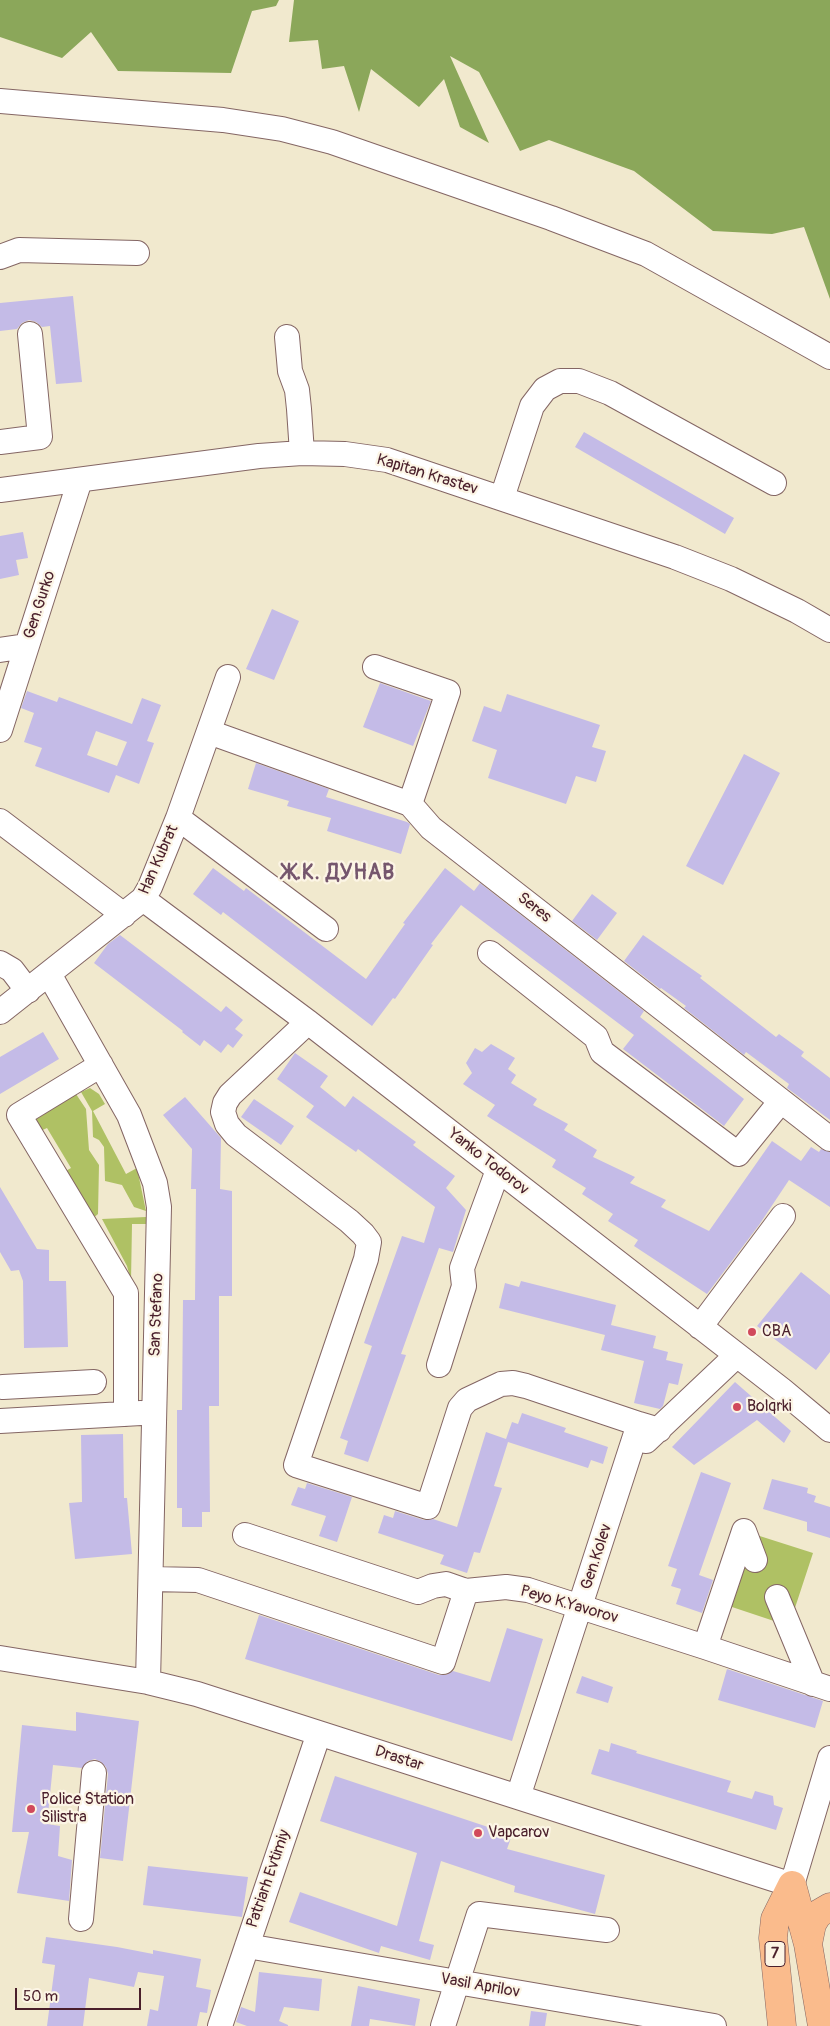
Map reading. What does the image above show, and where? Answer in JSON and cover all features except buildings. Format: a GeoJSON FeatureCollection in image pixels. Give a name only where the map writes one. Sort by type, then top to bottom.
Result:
{"type":"FeatureCollection","features":[{"type":"Feature","properties":{"kind":"main road"},"geometry":{"type":"LineString","coordinates":[[792,1885],[830,1898]]}},
{"type":"Feature","properties":{"kind":"main road"},"geometry":{"type":"LineString","coordinates":[[792,1885],[808,1944]]}},
{"type":"Feature","properties":{"kind":"main road","name":"7"},"geometry":{"type":"LineString","coordinates":[[782,2026],[773,1938],[775,1919],[792,1885]]}},
{"type":"Feature","properties":{"kind":"main road","name":"7"},"geometry":{"type":"LineString","coordinates":[[822,2026],[808,1944],[812,1924],[818,1914],[830,1907]]}},
{"type":"Feature","properties":{"kind":"street"},"geometry":{"type":"LineString","coordinates":[[0,101],[223,120],[282,129],[332,142],[497,199],[646,254],[830,357]]}},
{"type":"Feature","properties":{"kind":"street"},"geometry":{"type":"LineString","coordinates":[[0,257],[19,250],[137,253]]}},
{"type":"Feature","properties":{"kind":"street"},"geometry":{"type":"LineString","coordinates":[[0,442],[40,437],[30,334]]}},
{"type":"Feature","properties":{"kind":"street"},"geometry":{"type":"LineString","coordinates":[[287,337],[290,371],[297,390],[302,453]]}},
{"type":"Feature","properties":{"kind":"street"},"geometry":{"type":"LineString","coordinates":[[502,498],[532,406],[545,389],[560,381],[579,381],[610,393],[774,483]]}},
{"type":"Feature","properties":{"kind":"street","name":"Kapitan Krastev"},"geometry":{"type":"LineString","coordinates":[[0,490],[259,456],[302,453],[345,454],[387,460],[675,556],[797,611],[830,630]]}},
{"type":"Feature","properties":{"kind":"street","name":"Gen.Gurko"},"geometry":{"type":"LineString","coordinates":[[0,730],[80,480]]}},
{"type":"Feature","properties":{"kind":"street"},"geometry":{"type":"LineString","coordinates":[[0,650],[26,646]]}},
{"type":"Feature","properties":{"kind":"street"},"geometry":{"type":"LineString","coordinates":[[374,667],[448,692],[410,804]]}},
{"type":"Feature","properties":{"kind":"street","name":"Han Kubrat"},"geometry":{"type":"LineString","coordinates":[[0,1012],[143,899],[150,887],[178,818],[228,677]]}},
{"type":"Feature","properties":{"kind":"street","name":"Seres"},"geometry":{"type":"LineString","coordinates":[[209,732],[410,804],[431,828],[830,1139]]}},
{"type":"Feature","properties":{"kind":"street"},"geometry":{"type":"LineString","coordinates":[[178,818],[326,929]]}},
{"type":"Feature","properties":{"kind":"street"},"geometry":{"type":"LineString","coordinates":[[0,821],[124,915]]}},
{"type":"Feature","properties":{"kind":"street","name":"Yanko Todorov"},"geometry":{"type":"LineString","coordinates":[[143,899],[308,1022],[782,1390],[830,1430]]}},
{"type":"Feature","properties":{"kind":"street"},"geometry":{"type":"LineString","coordinates":[[490,953],[596,1037],[602,1052],[738,1154],[781,1100]]}},
{"type":"Feature","properties":{"kind":"street"},"geometry":{"type":"LineString","coordinates":[[0,963],[12,970],[28,991]]}},
{"type":"Feature","properties":{"kind":"street","name":"San Stefano"},"geometry":{"type":"LineString","coordinates":[[50,974],[129,1114],[146,1153],[156,1183],[160,1236],[153,1412],[148,1682]]}},
{"type":"Feature","properties":{"kind":"street"},"geometry":{"type":"LineString","coordinates":[[308,1022],[230,1096],[225,1103],[224,1112],[227,1124],[236,1135],[349,1221],[369,1242],[366,1260],[296,1465],[428,1507],[460,1408],[467,1400],[501,1384],[513,1383],[526,1386],[649,1427]]}},
{"type":"Feature","properties":{"kind":"street"},"geometry":{"type":"LineString","coordinates":[[102,1065],[19,1115],[126,1294],[126,1414]]}},
{"type":"Feature","properties":{"kind":"street"},"geometry":{"type":"LineString","coordinates":[[439,1365],[464,1286],[462,1268],[498,1170]]}},
{"type":"Feature","properties":{"kind":"street"},"geometry":{"type":"LineString","coordinates":[[700,1327],[783,1216]]}},
{"type":"Feature","properties":{"kind":"street","name":"Gen.Kolev"},"geometry":{"type":"LineString","coordinates":[[518,1797],[630,1455],[649,1427],[736,1356]]}},
{"type":"Feature","properties":{"kind":"street"},"geometry":{"type":"LineString","coordinates":[[3,1387],[94,1382]]}},
{"type":"Feature","properties":{"kind":"street"},"geometry":{"type":"LineString","coordinates":[[58,1384],[60,1418]]}},
{"type":"Feature","properties":{"kind":"street"},"geometry":{"type":"LineString","coordinates":[[0,1421],[153,1412]]}},
{"type":"Feature","properties":{"kind":"street"},"geometry":{"type":"LineString","coordinates":[[705,1647],[744,1531],[756,1560]]}},
{"type":"Feature","properties":{"kind":"street","name":"Peyo K.Yavorov"},"geometry":{"type":"LineString","coordinates":[[245,1535],[418,1592],[433,1586],[446,1584],[466,1591],[506,1588],[528,1590],[822,1687]]}},
{"type":"Feature","properties":{"kind":"street"},"geometry":{"type":"LineString","coordinates":[[151,1579],[198,1580],[443,1662],[466,1591]]}},
{"type":"Feature","properties":{"kind":"street"},"geometry":{"type":"LineString","coordinates":[[777,1597],[822,1687]]}},
{"type":"Feature","properties":{"kind":"street","name":"Drastar"},"geometry":{"type":"LineString","coordinates":[[0,1658],[148,1682],[197,1694],[792,1885]]}},
{"type":"Feature","properties":{"kind":"street","name":"Patriarh Evtimiy"},"geometry":{"type":"LineString","coordinates":[[220,2026],[319,1733]]}},
{"type":"Feature","properties":{"kind":"street"},"geometry":{"type":"LineString","coordinates":[[792,1885],[830,1758]]}},
{"type":"Feature","properties":{"kind":"street"},"geometry":{"type":"LineString","coordinates":[[81,1919],[94,1773]]}},
{"type":"Feature","properties":{"kind":"street"},"geometry":{"type":"LineString","coordinates":[[443,2026],[479,1914],[607,1930]]}},
{"type":"Feature","properties":{"kind":"street","name":"Vasil Aprilov"},"geometry":{"type":"LineString","coordinates":[[246,1946],[714,2026]]}},
{"type":"Feature","properties":{"kind":"green space"},"geometry":{"type":"Polygon","coordinates":[[[0,0],[279,0],[276,6],[252,11],[231,73],[118,71],[91,32],[62,58],[0,37],[0,0]]]}},
{"type":"Feature","properties":{"kind":"green space"},"geometry":{"type":"Polygon","coordinates":[[[294,0],[830,0],[830,299],[804,227],[772,234],[713,231],[634,171],[549,140],[520,151],[479,72],[450,56],[489,143],[460,127],[444,79],[419,107],[371,69],[359,112],[344,66],[322,69],[318,40],[289,42],[294,0]]]}},
{"type":"Feature","properties":{"kind":"green space"},"geometry":{"type":"Polygon","coordinates":[[[90,1088],[99,1094],[105,1104],[93,1111],[126,1174],[137,1168],[146,1211],[134,1207],[122,1185],[105,1181],[104,1147],[99,1140],[93,1137],[92,1111],[81,1092],[90,1088]]]}},
{"type":"Feature","properties":{"kind":"green space"},"geometry":{"type":"Polygon","coordinates":[[[76,1094],[86,1109],[89,1150],[99,1165],[98,1214],[91,1220],[62,1173],[71,1168],[47,1128],[34,1134],[35,1120],[76,1094]]]}},
{"type":"Feature","properties":{"kind":"green space"},"geometry":{"type":"Polygon","coordinates":[[[146,1217],[146,1224],[132,1224],[131,1281],[127,1266],[102,1219],[146,1217]]]}},
{"type":"Feature","properties":{"kind":"green space"},"geometry":{"type":"Polygon","coordinates":[[[744,1531],[813,1553],[789,1626],[720,1603],[744,1531]]]}},
{"type":"Feature","properties":{"kind":"place","name":"CBA"},"geometry":{"type":"Point","coordinates":[752,1332]}},
{"type":"Feature","properties":{"kind":"place","name":"Bolqrki"},"geometry":{"type":"Point","coordinates":[737,1407]}},
{"type":"Feature","properties":{"kind":"place","name":"Police Station Silistra"},"geometry":{"type":"Point","coordinates":[31,1809]}},
{"type":"Feature","properties":{"kind":"place","name":"Vapcarov"},"geometry":{"type":"Point","coordinates":[478,1833]}},
{"type":"Feature","properties":{"kind":"district","name":"Ж.К. ДУНАВ"},"geometry":{"type":"Point","coordinates":[339,874]}}]}
